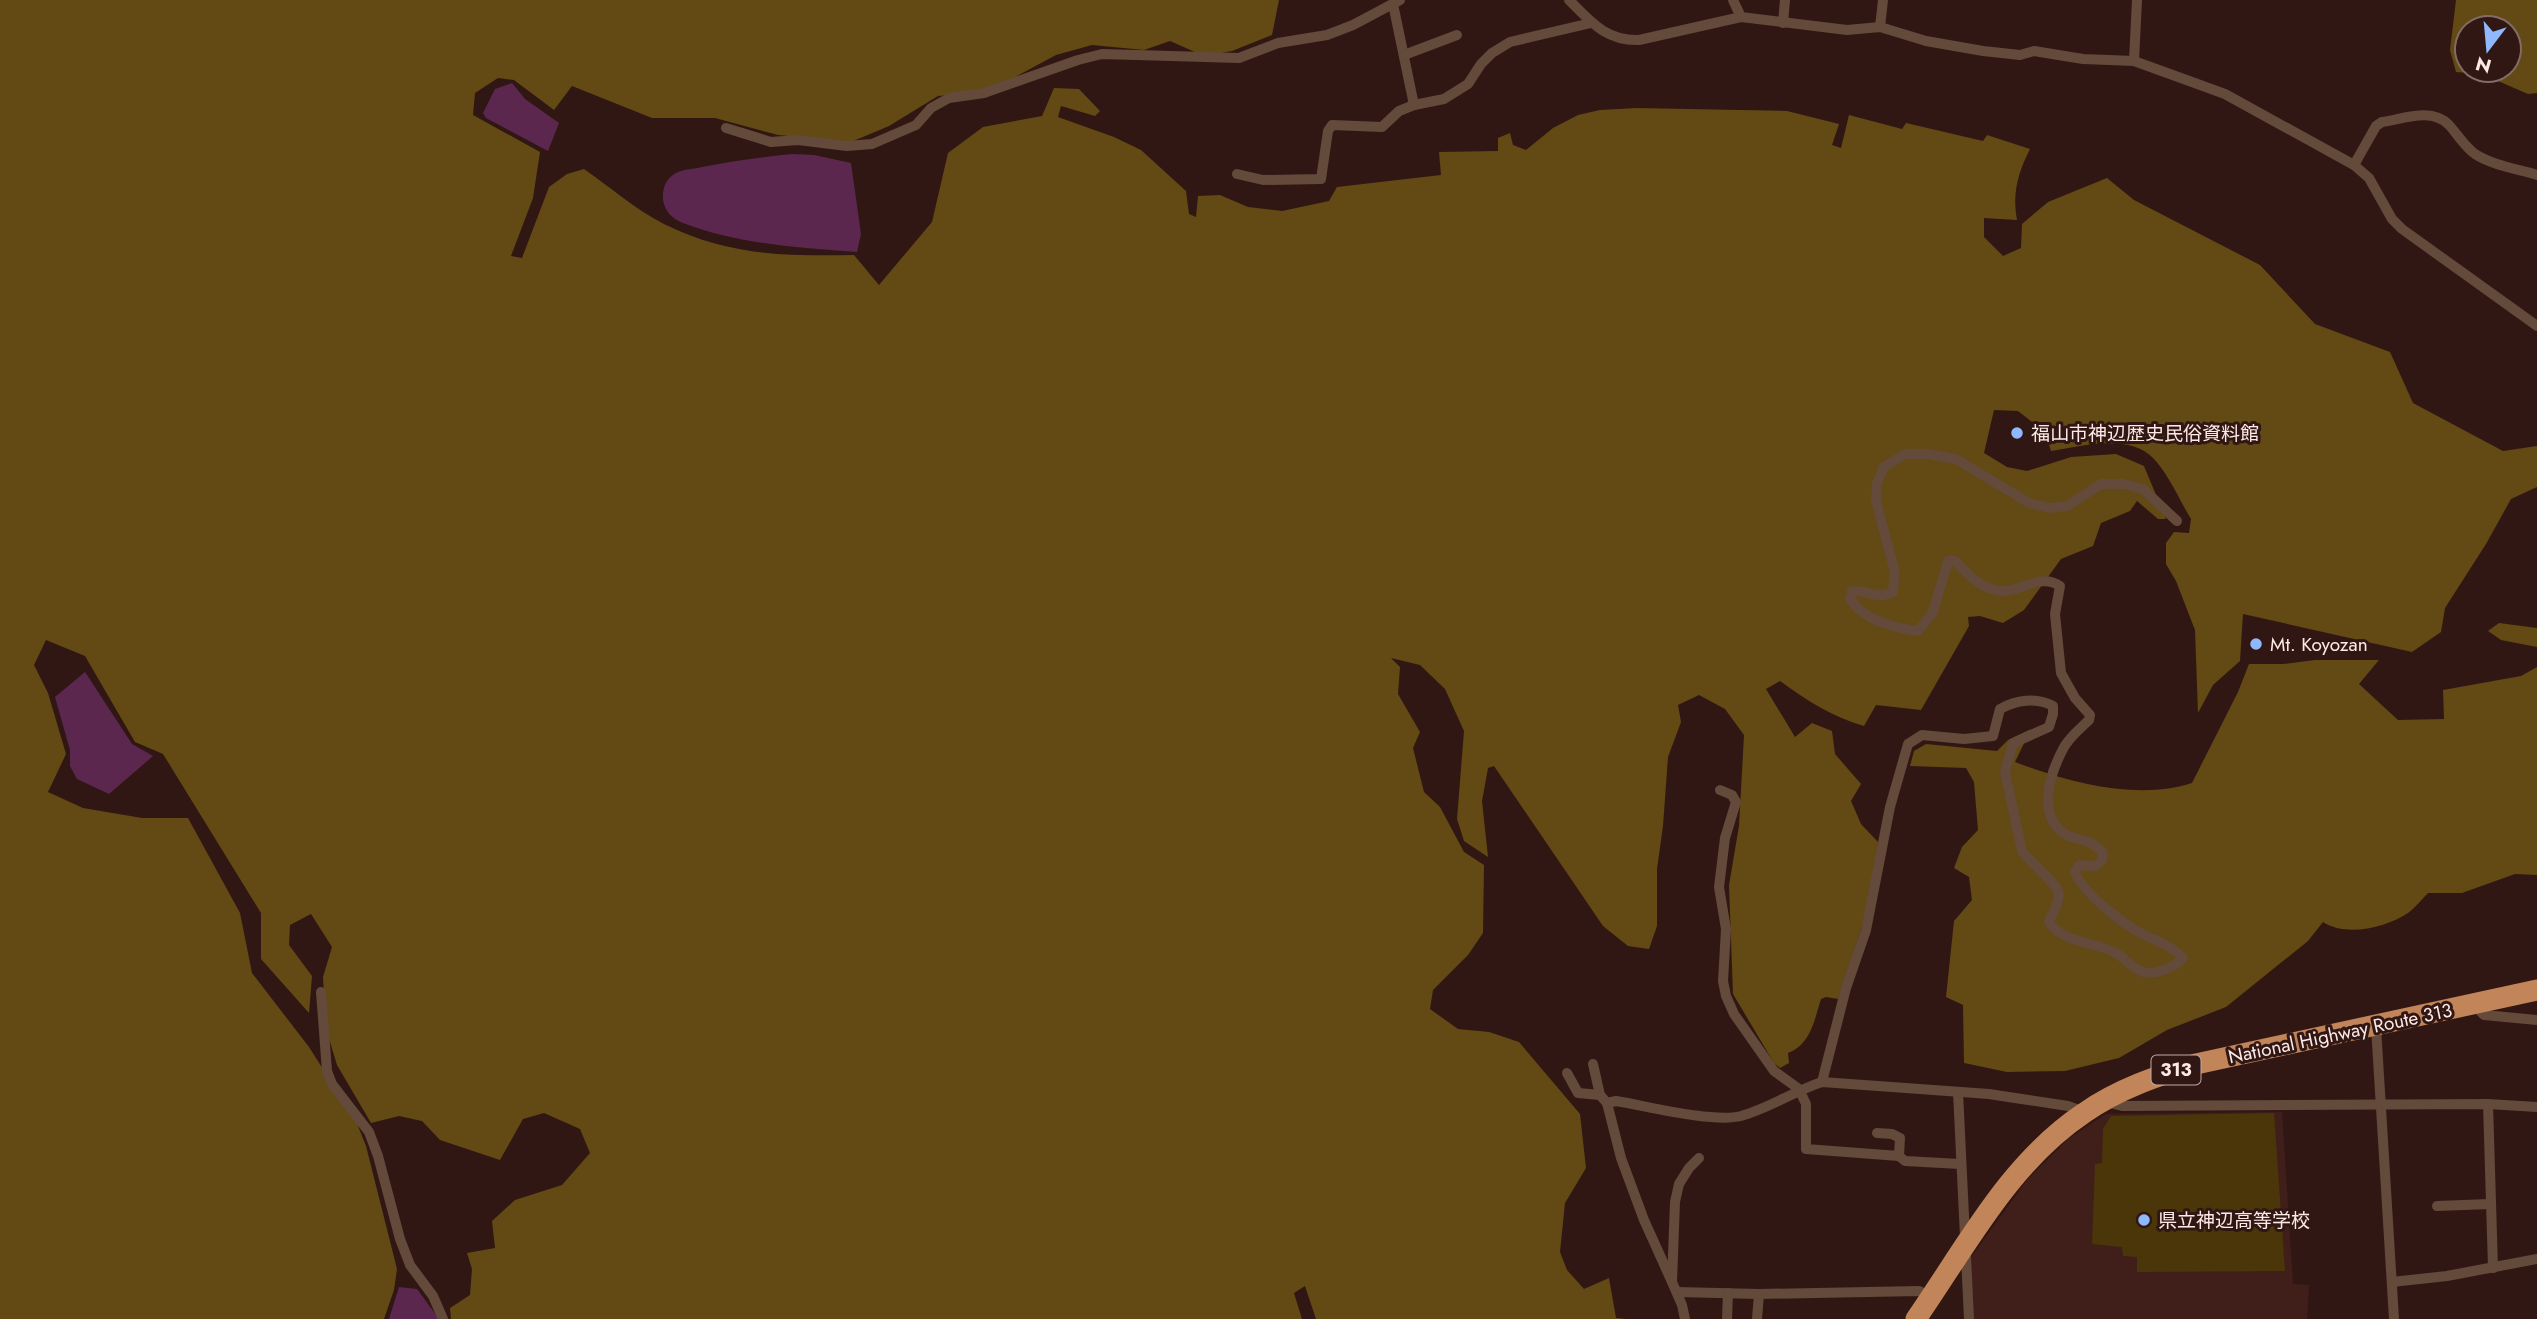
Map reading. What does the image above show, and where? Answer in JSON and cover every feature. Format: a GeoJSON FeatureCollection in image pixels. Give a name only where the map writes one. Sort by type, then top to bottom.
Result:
{"type":"FeatureCollection","features":[{"type":"Feature","properties":{"kind":"highway","name":"National Highway Route 313"},"geometry":{"type":"LineString","coordinates":[[1916,1319],[2018,1171],[2039,1149],[2084,1112],[2104,1101],[2141,1082],[2196,1064],[2537,990]]}},
{"type":"Feature","properties":{"kind":"street"},"geometry":{"type":"LineString","coordinates":[[1569,0],[1591,23],[1612,36],[1626,40],[1639,40],[1741,17],[1847,30],[1880,27],[1926,41],[1983,51],[2020,55],[2034,51],[2134,61],[2225,94],[2354,165],[2370,178],[2392,219],[2402,229],[2537,326]]}},
{"type":"Feature","properties":{"kind":"street"},"geometry":{"type":"LineString","coordinates":[[1733,0],[1741,17]]}},
{"type":"Feature","properties":{"kind":"street"},"geometry":{"type":"LineString","coordinates":[[1783,23],[1785,0]]}},
{"type":"Feature","properties":{"kind":"street"},"geometry":{"type":"LineString","coordinates":[[1880,27],[1883,0]]}},
{"type":"Feature","properties":{"kind":"street"},"geometry":{"type":"LineString","coordinates":[[2134,61],[2137,0]]}},
{"type":"Feature","properties":{"kind":"street"},"geometry":{"type":"LineString","coordinates":[[726,128],[771,142],[798,140],[847,146],[872,145],[916,125],[932,108],[949,98],[984,93],[1078,60],[1102,54],[1239,58],[1278,43],[1327,35],[1397,2],[1414,105]]}},
{"type":"Feature","properties":{"kind":"street"},"geometry":{"type":"LineString","coordinates":[[1237,174],[1263,180],[1321,179],[1328,131],[1332,125],[1382,127],[1399,111],[1444,99],[1468,84],[1492,53],[1510,42],[1591,23]]}},
{"type":"Feature","properties":{"kind":"street"},"geometry":{"type":"LineString","coordinates":[[1404,55],[1457,35]]}},
{"type":"Feature","properties":{"kind":"street"},"geometry":{"type":"LineString","coordinates":[[2354,165],[2376,126],[2382,122],[2428,115],[2446,122],[2472,151],[2483,158],[2537,175]]}},
{"type":"Feature","properties":{"kind":"street"},"geometry":{"type":"LineString","coordinates":[[1822,1082],[1846,988],[1866,930],[1890,807],[1908,744],[1922,735],[1964,738],[1993,736],[2000,709],[2009,704],[2029,700],[2053,706],[2049,727],[2013,743],[2005,772],[2022,851],[2029,863],[2057,888],[2060,897],[2049,922],[2053,929],[2077,940],[2114,951],[2142,972],[2153,973],[2178,964],[2183,958],[2160,940],[2136,930],[2079,882],[2076,872],[2079,865],[2095,866],[2102,860],[2103,853],[2095,843],[2063,833],[2053,822],[2047,802],[2053,773],[2064,748],[2089,720],[2090,715],[2075,698],[2061,673],[2055,614],[2060,586],[2054,581],[2043,580],[1997,591],[1976,583],[1955,561],[1948,561],[1933,612],[1919,631],[1881,623],[1856,608],[1850,598],[1852,592],[1883,597],[1893,592],[1896,585],[1877,501],[1877,483],[1884,467],[1905,454],[1928,454],[1956,459],[2029,503],[2049,508],[2067,506],[2101,484],[2123,484],[2143,489],[2177,521]]}},
{"type":"Feature","properties":{"kind":"street"},"geometry":{"type":"LineString","coordinates":[[1720,790],[1732,795],[1736,802],[1726,838],[1719,887],[1726,929],[1723,981],[1726,996],[1734,1014],[1774,1071],[1799,1089],[1806,1104],[1806,1149],[1899,1156],[1905,1161],[1960,1164]]}},
{"type":"Feature","properties":{"kind":"street"},"geometry":{"type":"LineString","coordinates":[[321,992],[327,1071],[332,1084],[369,1132],[410,1265],[433,1296],[443,1319]]}},
{"type":"Feature","properties":{"kind":"street"},"geometry":{"type":"LineString","coordinates":[[2473,1004],[2484,1015],[2537,1020]]}},
{"type":"Feature","properties":{"kind":"street"},"geometry":{"type":"LineString","coordinates":[[2376,1027],[2394,1319]]}},
{"type":"Feature","properties":{"kind":"street"},"geometry":{"type":"LineString","coordinates":[[1593,1064],[1621,1158],[1644,1220],[1675,1287],[1685,1319]]}},
{"type":"Feature","properties":{"kind":"street"},"geometry":{"type":"LineString","coordinates":[[1567,1073],[1578,1093],[1701,1115],[1734,1117],[1822,1082],[1989,1094],[2068,1106],[2084,1112]]}},
{"type":"Feature","properties":{"kind":"street"},"geometry":{"type":"LineString","coordinates":[[1958,1092],[1969,1319]]}},
{"type":"Feature","properties":{"kind":"street"},"geometry":{"type":"LineString","coordinates":[[2104,1101],[2122,1106],[2488,1104],[2537,1107]]}},
{"type":"Feature","properties":{"kind":"street"},"geometry":{"type":"LineString","coordinates":[[2488,1104],[2493,1268]]}},
{"type":"Feature","properties":{"kind":"street"},"geometry":{"type":"LineString","coordinates":[[1877,1133],[1892,1134],[1900,1138],[1899,1156]]}},
{"type":"Feature","properties":{"kind":"street"},"geometry":{"type":"LineString","coordinates":[[1675,1287],[1675,1202],[1679,1184],[1699,1158]]}},
{"type":"Feature","properties":{"kind":"street"},"geometry":{"type":"LineString","coordinates":[[2437,1206],[2490,1204]]}},
{"type":"Feature","properties":{"kind":"street"},"geometry":{"type":"LineString","coordinates":[[2392,1282],[2537,1259]]}},
{"type":"Feature","properties":{"kind":"street"},"geometry":{"type":"LineString","coordinates":[[1675,1287],[1759,1294],[1919,1291],[1931,1297]]}},
{"type":"Feature","properties":{"kind":"street"},"geometry":{"type":"LineString","coordinates":[[1727,1319],[1728,1293]]}},
{"type":"Feature","properties":{"kind":"street"},"geometry":{"type":"LineString","coordinates":[[1757,1319],[1759,1294]]}},
{"type":"Feature","properties":{"kind":"shaded area"},"geometry":{"type":"Polygon","coordinates":[[[0,0],[1279,0],[1272,35],[1232,51],[1204,56],[1170,41],[1144,50],[1092,45],[1056,55],[1004,83],[973,93],[938,96],[889,126],[851,142],[778,135],[715,118],[652,118],[572,86],[554,110],[514,80],[498,78],[475,93],[473,115],[540,152],[533,198],[511,256],[522,258],[549,187],[567,174],[584,169],[643,212],[688,235],[757,252],[854,255],[879,285],[932,222],[948,153],[983,127],[1042,116],[1054,88],[1079,89],[1100,111],[1095,116],[1061,106],[1058,117],[1114,137],[1141,150],[1186,191],[1189,214],[1196,217],[1198,196],[1220,195],[1248,207],[1282,211],[1329,201],[1337,187],[1441,175],[1439,152],[1498,151],[1498,138],[1510,133],[1513,145],[1526,150],[1553,128],[1578,115],[1600,110],[1636,108],[1787,111],[1839,124],[1832,145],[1841,148],[1849,115],[1902,129],[1906,123],[1983,141],[1987,135],[2030,149],[2017,183],[2017,220],[1984,218],[1984,237],[2003,256],[2021,248],[2022,224],[2048,202],[2107,178],[2134,200],[2260,265],[2315,324],[2390,352],[2413,403],[2503,451],[2537,446],[2537,487],[2511,499],[2445,608],[2441,632],[2412,652],[2243,614],[2240,661],[2213,685],[2198,713],[2195,630],[2176,581],[2166,564],[2166,543],[2174,532],[2189,533],[2191,519],[2164,471],[2143,450],[2118,443],[2090,444],[2051,451],[2045,432],[2018,411],[1994,410],[1984,453],[2007,467],[2027,471],[2071,457],[2116,454],[2144,466],[2166,519],[2158,519],[2137,501],[2130,511],[2101,523],[2093,546],[2061,559],[2024,610],[2003,623],[1980,616],[1968,617],[1969,626],[1921,710],[1876,705],[1864,726],[1820,707],[1780,681],[1766,689],[1795,737],[1812,723],[1832,731],[1835,754],[1861,784],[1851,801],[1861,824],[1878,842],[1869,902],[1838,999],[1821,999],[1807,1038],[1788,1053],[1789,1063],[1780,1068],[1774,1063],[1733,994],[1729,885],[1739,826],[1744,735],[1725,709],[1699,695],[1678,705],[1681,722],[1668,757],[1657,869],[1657,926],[1649,949],[1628,946],[1603,926],[1494,766],[1488,768],[1482,801],[1488,857],[1464,841],[1457,819],[1464,731],[1445,689],[1420,665],[1391,658],[1400,667],[1398,694],[1420,732],[1413,748],[1424,792],[1440,807],[1464,852],[1484,865],[1483,933],[1468,955],[1433,990],[1430,1009],[1458,1029],[1489,1032],[1519,1042],[1580,1114],[1586,1168],[1565,1203],[1560,1252],[1567,1270],[1584,1289],[1609,1278],[1616,1318],[1626,1319],[1316,1319],[1305,1286],[1294,1293],[1302,1319],[451,1319],[450,1308],[470,1295],[472,1269],[467,1253],[495,1248],[492,1221],[515,1200],[562,1185],[590,1153],[580,1129],[544,1113],[523,1119],[500,1160],[440,1140],[422,1121],[399,1116],[371,1123],[337,1065],[326,1029],[323,977],[332,947],[311,914],[290,925],[289,945],[312,976],[309,1013],[261,959],[261,913],[163,754],[135,742],[85,656],[46,640],[34,665],[48,693],[66,754],[48,792],[83,808],[142,818],[188,818],[240,913],[252,973],[309,1047],[356,1121],[366,1146],[397,1269],[394,1290],[384,1319],[0,1319],[0,0]]]}},
{"type":"Feature","properties":{"kind":"shaded area"},"geometry":{"type":"Polygon","coordinates":[[[2456,0],[2537,0],[2537,93],[2528,94],[2505,84],[2523,84],[2523,14],[2454,14],[2456,0]]]}},
{"type":"Feature","properties":{"kind":"shaded area"},"geometry":{"type":"Polygon","coordinates":[[[2453,25],[2453,61],[2450,50],[2453,25]]]}},
{"type":"Feature","properties":{"kind":"shaded area"},"geometry":{"type":"Polygon","coordinates":[[[512,83],[525,99],[559,123],[548,151],[486,118],[483,113],[495,89],[512,83]]]}},
{"type":"Feature","properties":{"kind":"shaded area"},"geometry":{"type":"Polygon","coordinates":[[[793,154],[814,155],[851,163],[861,234],[857,252],[791,247],[725,236],[679,221],[665,208],[665,184],[679,172],[793,154]]]}},
{"type":"Feature","properties":{"kind":"shaded area"},"geometry":{"type":"Polygon","coordinates":[[[2499,623],[2537,628],[2537,647],[2501,640],[2488,631],[2499,623]]]}},
{"type":"Feature","properties":{"kind":"shaded area"},"geometry":{"type":"Polygon","coordinates":[[[2379,660],[2359,684],[2398,720],[2444,719],[2443,690],[2521,676],[2537,667],[2537,875],[2515,874],[2462,893],[2428,893],[2408,913],[2388,923],[2365,929],[2343,929],[2323,922],[2308,941],[2226,1007],[2167,1030],[2119,1058],[2065,1071],[2007,1072],[1964,1063],[1963,1005],[1946,997],[1954,921],[1972,900],[1969,877],[1954,868],[1962,847],[1978,830],[1974,782],[1966,768],[1910,766],[1914,751],[1926,744],[1997,751],[2008,740],[2031,729],[2015,762],[2103,787],[2126,790],[2171,788],[2192,783],[2238,692],[2249,664],[2379,660]]]}},
{"type":"Feature","properties":{"kind":"shaded area"},"geometry":{"type":"Polygon","coordinates":[[[85,672],[132,744],[153,756],[109,794],[77,779],[70,766],[70,750],[55,697],[85,672]]]}},
{"type":"Feature","properties":{"kind":"shaded area","name":"県立神辺高等学校"},"geometry":{"type":"Polygon","coordinates":[[[2282,1112],[2293,1284],[2309,1285],[2307,1319],[1973,1319],[1969,1260],[2027,1180],[2068,1139],[2106,1114],[2282,1112]]]}},
{"type":"Feature","properties":{"kind":"shaded area"},"geometry":{"type":"Polygon","coordinates":[[[2274,1113],[2285,1271],[2137,1272],[2137,1257],[2123,1256],[2122,1247],[2092,1244],[2095,1164],[2102,1163],[2103,1129],[2111,1116],[2274,1113]]]}},
{"type":"Feature","properties":{"kind":"shaded area"},"geometry":{"type":"Polygon","coordinates":[[[399,1287],[417,1289],[439,1319],[389,1319],[399,1287]]]}},
{"type":"Feature","properties":{"kind":"place","name":"福山市神辺歴史民俗資料館"},"geometry":{"type":"Point","coordinates":[2017,433]}},
{"type":"Feature","properties":{"kind":"place","name":"Mt. Koyozan"},"geometry":{"type":"Point","coordinates":[2256,644]}},
{"type":"Feature","properties":{"kind":"place","name":"県立神辺高等学校"},"geometry":{"type":"Point","coordinates":[2144,1220]}}]}
